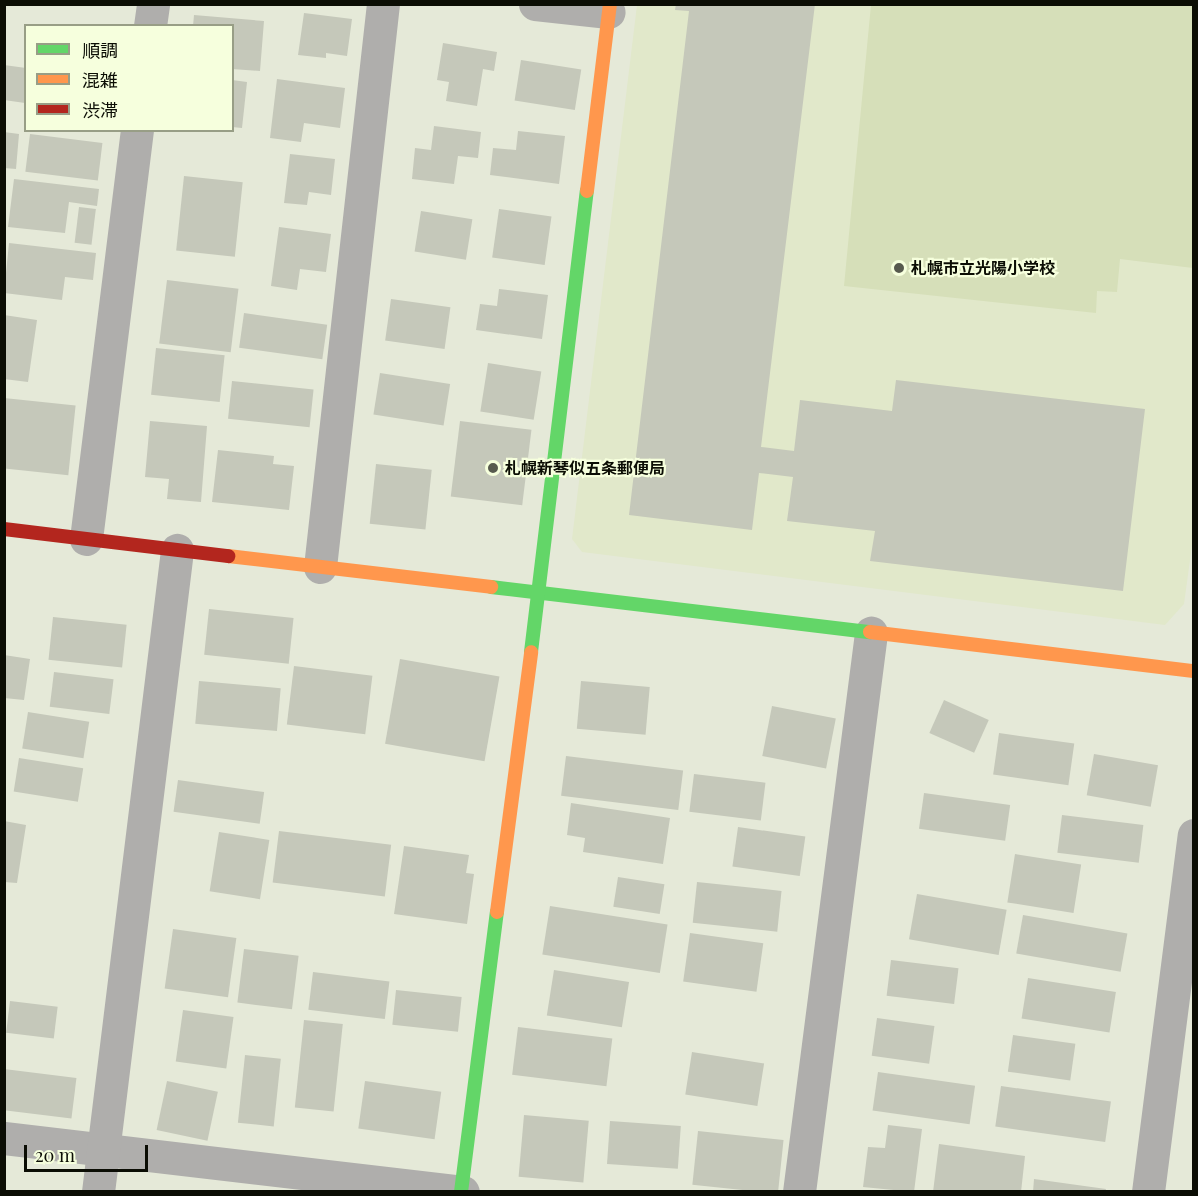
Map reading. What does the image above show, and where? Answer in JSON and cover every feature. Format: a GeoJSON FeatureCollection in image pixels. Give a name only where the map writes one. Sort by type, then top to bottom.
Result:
{"type":"FeatureCollection","features":[{"type":"Feature","properties":{"kind":"street"},"geometry":{"type":"LineString","coordinates":[[150,24],[153,4]]}},
{"type":"Feature","properties":{"kind":"street"},"geometry":{"type":"LineString","coordinates":[[320,567],[383,4]]}},
{"type":"Feature","properties":{"kind":"street"},"geometry":{"type":"LineString","coordinates":[[4,1138],[462,1191],[539,593],[610,8],[535,4]]}},
{"type":"Feature","properties":{"kind":"street"},"geometry":{"type":"LineString","coordinates":[[86,539],[137,132]]}},
{"type":"Feature","properties":{"kind":"street"},"geometry":{"type":"LineString","coordinates":[[4,529],[1194,671]]}},
{"type":"Feature","properties":{"kind":"street"},"geometry":{"type":"LineString","coordinates":[[98,1191],[177,550]]}},
{"type":"Feature","properties":{"kind":"street"},"geometry":{"type":"LineString","coordinates":[[799,1191],[871,633]]}},
{"type":"Feature","properties":{"kind":"street"},"geometry":{"type":"LineString","coordinates":[[1148,1191],[1184,987],[1194,835]]}},
{"type":"Feature","properties":{"kind":"shaded area","name":"札幌市立光陽小学校"},"geometry":{"type":"Polygon","coordinates":[[[637,5],[1193,5],[1194,531],[1184,604],[1165,625],[582,552],[572,539],[637,5]]]}},
{"type":"Feature","properties":{"kind":"shaded area"},"geometry":{"type":"Polygon","coordinates":[[[871,5],[1193,5],[1193,268],[1120,259],[1117,292],[1097,291],[1096,313],[844,286],[871,5]]]}},
{"type":"Feature","properties":{"kind":"building"},"geometry":{"type":"Polygon","coordinates":[[[676,4],[815,4],[761,447],[794,451],[800,400],[892,411],[896,380],[1145,409],[1123,591],[870,561],[875,531],[787,521],[793,477],[759,473],[752,530],[629,515],[689,11],[675,10],[676,4]]]}},
{"type":"Feature","properties":{"kind":"building"},"geometry":{"type":"Polygon","coordinates":[[[304,13],[352,19],[347,56],[326,53],[326,58],[298,55],[304,13]]]}},
{"type":"Feature","properties":{"kind":"building"},"geometry":{"type":"Polygon","coordinates":[[[194,15],[264,21],[260,71],[234,69],[234,24],[193,24],[194,15]]]}},
{"type":"Feature","properties":{"kind":"building"},"geometry":{"type":"Polygon","coordinates":[[[443,43],[497,52],[494,71],[483,69],[477,106],[446,101],[449,82],[437,80],[443,43]]]}},
{"type":"Feature","properties":{"kind":"building"},"geometry":{"type":"Polygon","coordinates":[[[521,60],[581,70],[575,110],[515,100],[521,60]]]}},
{"type":"Feature","properties":{"kind":"building"},"geometry":{"type":"Polygon","coordinates":[[[4,65],[24,68],[24,103],[4,100],[4,65]]]}},
{"type":"Feature","properties":{"kind":"building"},"geometry":{"type":"Polygon","coordinates":[[[277,79],[345,88],[340,128],[304,123],[301,142],[270,138],[277,79]]]}},
{"type":"Feature","properties":{"kind":"building"},"geometry":{"type":"Polygon","coordinates":[[[234,80],[247,82],[242,128],[234,127],[234,80]]]}},
{"type":"Feature","properties":{"kind":"building"},"geometry":{"type":"Polygon","coordinates":[[[434,126],[481,132],[478,158],[458,156],[454,184],[412,179],[415,148],[431,150],[434,126]]]}},
{"type":"Feature","properties":{"kind":"building"},"geometry":{"type":"Polygon","coordinates":[[[518,131],[565,136],[559,184],[490,175],[493,148],[516,150],[518,131]]]}},
{"type":"Feature","properties":{"kind":"building"},"geometry":{"type":"Polygon","coordinates":[[[4,132],[19,134],[16,169],[4,168],[4,132]]]}},
{"type":"Feature","properties":{"kind":"building"},"geometry":{"type":"Polygon","coordinates":[[[30,134],[102,143],[98,181],[25,172],[30,134]]]}},
{"type":"Feature","properties":{"kind":"building"},"geometry":{"type":"Polygon","coordinates":[[[290,154],[335,159],[331,195],[309,192],[307,205],[284,203],[290,154]]]}},
{"type":"Feature","properties":{"kind":"building"},"geometry":{"type":"Polygon","coordinates":[[[184,176],[243,182],[235,257],[176,251],[184,176]]]}},
{"type":"Feature","properties":{"kind":"building"},"geometry":{"type":"Polygon","coordinates":[[[14,179],[99,189],[97,206],[69,202],[65,233],[8,227],[14,179]]]}},
{"type":"Feature","properties":{"kind":"building"},"geometry":{"type":"Polygon","coordinates":[[[79,207],[96,209],[91,245],[75,243],[79,207]]]}},
{"type":"Feature","properties":{"kind":"building"},"geometry":{"type":"Polygon","coordinates":[[[499,209],[551,216],[545,265],[492,258],[499,209]]]}},
{"type":"Feature","properties":{"kind":"building"},"geometry":{"type":"Polygon","coordinates":[[[421,211],[472,219],[466,260],[415,251],[421,211]]]}},
{"type":"Feature","properties":{"kind":"building"},"geometry":{"type":"Polygon","coordinates":[[[279,227],[331,234],[326,272],[300,269],[297,290],[271,286],[279,227]]]}},
{"type":"Feature","properties":{"kind":"building"},"geometry":{"type":"Polygon","coordinates":[[[9,243],[96,253],[93,280],[65,277],[62,300],[4,293],[9,243]]]}},
{"type":"Feature","properties":{"kind":"building"},"geometry":{"type":"Polygon","coordinates":[[[167,280],[238,289],[231,352],[159,344],[167,280]]]}},
{"type":"Feature","properties":{"kind":"building"},"geometry":{"type":"Polygon","coordinates":[[[499,289],[548,295],[542,339],[476,330],[480,304],[497,306],[499,289]]]}},
{"type":"Feature","properties":{"kind":"building"},"geometry":{"type":"Polygon","coordinates":[[[391,299],[450,307],[445,349],[385,341],[391,299]]]}},
{"type":"Feature","properties":{"kind":"building"},"geometry":{"type":"Polygon","coordinates":[[[244,313],[327,325],[322,359],[239,348],[244,313]]]}},
{"type":"Feature","properties":{"kind":"building"},"geometry":{"type":"Polygon","coordinates":[[[4,315],[37,320],[28,382],[4,379],[4,315]]]}},
{"type":"Feature","properties":{"kind":"building"},"geometry":{"type":"Polygon","coordinates":[[[156,348],[225,355],[220,402],[151,395],[156,348]]]}},
{"type":"Feature","properties":{"kind":"building"},"geometry":{"type":"Polygon","coordinates":[[[488,363],[541,371],[534,420],[480,411],[488,363]]]}},
{"type":"Feature","properties":{"kind":"building"},"geometry":{"type":"Polygon","coordinates":[[[380,373],[450,384],[444,426],[373,414],[380,373]]]}},
{"type":"Feature","properties":{"kind":"building"},"geometry":{"type":"Polygon","coordinates":[[[232,381],[314,390],[310,427],[228,419],[232,381]]]}},
{"type":"Feature","properties":{"kind":"building"},"geometry":{"type":"Polygon","coordinates":[[[4,398],[76,406],[68,475],[4,468],[4,398]]]}},
{"type":"Feature","properties":{"kind":"building"},"geometry":{"type":"Polygon","coordinates":[[[150,421],[207,426],[201,502],[167,499],[169,479],[145,477],[150,421]]]}},
{"type":"Feature","properties":{"kind":"building"},"geometry":{"type":"Polygon","coordinates":[[[460,421],[531,430],[522,505],[451,496],[460,421]]]}},
{"type":"Feature","properties":{"kind":"building"},"geometry":{"type":"Polygon","coordinates":[[[218,450],[274,456],[273,464],[294,466],[289,510],[212,502],[218,450]]]}},
{"type":"Feature","properties":{"kind":"building"},"geometry":{"type":"Polygon","coordinates":[[[376,464],[432,470],[425,530],[370,524],[376,464]]]}},
{"type":"Feature","properties":{"kind":"building"},"geometry":{"type":"Polygon","coordinates":[[[209,609],[294,618],[289,664],[204,655],[209,609]]]}},
{"type":"Feature","properties":{"kind":"building"},"geometry":{"type":"Polygon","coordinates":[[[53,617],[127,625],[122,667],[49,660],[53,617]]]}},
{"type":"Feature","properties":{"kind":"building"},"geometry":{"type":"Polygon","coordinates":[[[4,655],[30,659],[24,700],[4,698],[4,655]]]}},
{"type":"Feature","properties":{"kind":"building"},"geometry":{"type":"Polygon","coordinates":[[[400,659],[499,677],[485,761],[385,744],[400,659]]]}},
{"type":"Feature","properties":{"kind":"building"},"geometry":{"type":"Polygon","coordinates":[[[294,666],[372,676],[365,734],[287,725],[294,666]]]}},
{"type":"Feature","properties":{"kind":"building"},"geometry":{"type":"Polygon","coordinates":[[[54,672],[114,679],[109,714],[50,707],[54,672]]]}},
{"type":"Feature","properties":{"kind":"building"},"geometry":{"type":"Polygon","coordinates":[[[199,681],[281,688],[277,731],[195,724],[199,681]]]}},
{"type":"Feature","properties":{"kind":"building"},"geometry":{"type":"Polygon","coordinates":[[[581,681],[650,687],[646,735],[577,729],[581,681]]]}},
{"type":"Feature","properties":{"kind":"building"},"geometry":{"type":"Polygon","coordinates":[[[944,700],[989,720],[974,753],[929,733],[944,700]]]}},
{"type":"Feature","properties":{"kind":"building"},"geometry":{"type":"Polygon","coordinates":[[[772,706],[836,718],[826,768],[762,756],[772,706]]]}},
{"type":"Feature","properties":{"kind":"building"},"geometry":{"type":"Polygon","coordinates":[[[28,712],[89,722],[83,758],[22,749],[28,712]]]}},
{"type":"Feature","properties":{"kind":"building"},"geometry":{"type":"Polygon","coordinates":[[[999,733],[1074,744],[1068,785],[993,775],[999,733]]]}},
{"type":"Feature","properties":{"kind":"building"},"geometry":{"type":"Polygon","coordinates":[[[1094,754],[1158,765],[1151,807],[1087,795],[1094,754]]]}},
{"type":"Feature","properties":{"kind":"building"},"geometry":{"type":"Polygon","coordinates":[[[566,756],[683,770],[678,810],[561,796],[566,756]]]}},
{"type":"Feature","properties":{"kind":"building"},"geometry":{"type":"Polygon","coordinates":[[[19,758],[83,768],[78,802],[14,792],[19,758]]]}},
{"type":"Feature","properties":{"kind":"building"},"geometry":{"type":"Polygon","coordinates":[[[694,774],[765,783],[761,820],[689,812],[694,774]]]}},
{"type":"Feature","properties":{"kind":"building"},"geometry":{"type":"Polygon","coordinates":[[[178,780],[264,792],[260,824],[174,812],[178,780]]]}},
{"type":"Feature","properties":{"kind":"building"},"geometry":{"type":"Polygon","coordinates":[[[924,793],[1010,805],[1005,841],[919,829],[924,793]]]}},
{"type":"Feature","properties":{"kind":"building"},"geometry":{"type":"Polygon","coordinates":[[[571,803],[670,818],[663,864],[583,852],[585,838],[567,835],[571,803]]]}},
{"type":"Feature","properties":{"kind":"building"},"geometry":{"type":"Polygon","coordinates":[[[1062,815],[1143,825],[1139,863],[1057,853],[1062,815]]]}},
{"type":"Feature","properties":{"kind":"building"},"geometry":{"type":"Polygon","coordinates":[[[4,821],[26,825],[17,883],[4,882],[4,821]]]}},
{"type":"Feature","properties":{"kind":"building"},"geometry":{"type":"Polygon","coordinates":[[[738,827],[805,836],[800,876],[732,867],[738,827]]]}},
{"type":"Feature","properties":{"kind":"building"},"geometry":{"type":"Polygon","coordinates":[[[279,831],[391,845],[385,896],[273,883],[279,831]]]}},
{"type":"Feature","properties":{"kind":"building"},"geometry":{"type":"Polygon","coordinates":[[[219,832],[269,840],[260,899],[210,891],[219,832]]]}},
{"type":"Feature","properties":{"kind":"building"},"geometry":{"type":"Polygon","coordinates":[[[404,846],[469,855],[466,873],[474,874],[467,924],[394,914],[404,846]]]}},
{"type":"Feature","properties":{"kind":"building"},"geometry":{"type":"Polygon","coordinates":[[[1015,854],[1081,864],[1074,913],[1007,902],[1015,854]]]}},
{"type":"Feature","properties":{"kind":"building"},"geometry":{"type":"Polygon","coordinates":[[[618,877],[664,884],[660,914],[613,907],[618,877]]]}},
{"type":"Feature","properties":{"kind":"building"},"geometry":{"type":"Polygon","coordinates":[[[697,882],[782,891],[777,932],[693,923],[697,882]]]}},
{"type":"Feature","properties":{"kind":"building"},"geometry":{"type":"Polygon","coordinates":[[[917,894],[1007,910],[999,955],[909,939],[917,894]]]}},
{"type":"Feature","properties":{"kind":"building"},"geometry":{"type":"Polygon","coordinates":[[[550,906],[668,925],[660,973],[542,954],[550,906]]]}},
{"type":"Feature","properties":{"kind":"building"},"geometry":{"type":"Polygon","coordinates":[[[1023,915],[1127,933],[1121,972],[1016,953],[1023,915]]]}},
{"type":"Feature","properties":{"kind":"building"},"geometry":{"type":"Polygon","coordinates":[[[173,929],[236,938],[228,997],[165,988],[173,929]]]}},
{"type":"Feature","properties":{"kind":"building"},"geometry":{"type":"Polygon","coordinates":[[[690,933],[763,943],[756,992],[683,982],[690,933]]]}},
{"type":"Feature","properties":{"kind":"building"},"geometry":{"type":"Polygon","coordinates":[[[244,949],[299,956],[292,1009],[237,1003],[244,949]]]}},
{"type":"Feature","properties":{"kind":"building"},"geometry":{"type":"Polygon","coordinates":[[[891,960],[958,968],[954,1004],[887,996],[891,960]]]}},
{"type":"Feature","properties":{"kind":"building"},"geometry":{"type":"Polygon","coordinates":[[[554,970],[629,982],[622,1027],[547,1015],[554,970]]]}},
{"type":"Feature","properties":{"kind":"building"},"geometry":{"type":"Polygon","coordinates":[[[313,972],[389,981],[385,1019],[308,1010],[313,972]]]}},
{"type":"Feature","properties":{"kind":"building"},"geometry":{"type":"Polygon","coordinates":[[[1028,978],[1116,992],[1109,1032],[1022,1018],[1028,978]]]}},
{"type":"Feature","properties":{"kind":"building"},"geometry":{"type":"Polygon","coordinates":[[[396,990],[462,997],[458,1032],[392,1025],[396,990]]]}},
{"type":"Feature","properties":{"kind":"building"},"geometry":{"type":"Polygon","coordinates":[[[10,1001],[58,1007],[54,1039],[6,1033],[10,1001]]]}},
{"type":"Feature","properties":{"kind":"building"},"geometry":{"type":"Polygon","coordinates":[[[183,1010],[234,1017],[226,1069],[176,1061],[183,1010]]]}},
{"type":"Feature","properties":{"kind":"building"},"geometry":{"type":"Polygon","coordinates":[[[877,1018],[934,1026],[929,1064],[872,1056],[877,1018]]]}},
{"type":"Feature","properties":{"kind":"building"},"geometry":{"type":"Polygon","coordinates":[[[304,1020],[343,1024],[334,1112],[295,1108],[304,1020]]]}},
{"type":"Feature","properties":{"kind":"building"},"geometry":{"type":"Polygon","coordinates":[[[518,1027],[612,1039],[606,1086],[512,1075],[518,1027]]]}},
{"type":"Feature","properties":{"kind":"building"},"geometry":{"type":"Polygon","coordinates":[[[1013,1035],[1075,1044],[1070,1080],[1008,1072],[1013,1035]]]}},
{"type":"Feature","properties":{"kind":"building"},"geometry":{"type":"Polygon","coordinates":[[[692,1052],[764,1063],[757,1106],[685,1094],[692,1052]]]}},
{"type":"Feature","properties":{"kind":"building"},"geometry":{"type":"Polygon","coordinates":[[[245,1055],[281,1059],[274,1126],[238,1123],[245,1055]]]}},
{"type":"Feature","properties":{"kind":"building"},"geometry":{"type":"Polygon","coordinates":[[[4,1069],[76,1078],[71,1119],[4,1110],[4,1069]]]}},
{"type":"Feature","properties":{"kind":"building"},"geometry":{"type":"Polygon","coordinates":[[[878,1072],[975,1086],[970,1124],[873,1111],[878,1072]]]}},
{"type":"Feature","properties":{"kind":"building"},"geometry":{"type":"Polygon","coordinates":[[[167,1081],[218,1092],[207,1141],[157,1130],[167,1081]]]}},
{"type":"Feature","properties":{"kind":"building"},"geometry":{"type":"Polygon","coordinates":[[[365,1081],[441,1092],[435,1139],[358,1129],[365,1081]]]}},
{"type":"Feature","properties":{"kind":"building"},"geometry":{"type":"Polygon","coordinates":[[[1001,1086],[1111,1101],[1105,1142],[995,1127],[1001,1086]]]}},
{"type":"Feature","properties":{"kind":"building"},"geometry":{"type":"Polygon","coordinates":[[[524,1115],[589,1121],[583,1182],[519,1177],[524,1115]]]}},
{"type":"Feature","properties":{"kind":"building"},"geometry":{"type":"Polygon","coordinates":[[[610,1121],[681,1126],[678,1169],[607,1164],[610,1121]]]}},
{"type":"Feature","properties":{"kind":"building"},"geometry":{"type":"Polygon","coordinates":[[[888,1125],[922,1129],[914,1192],[863,1187],[868,1147],[885,1148],[888,1125]]]}},
{"type":"Feature","properties":{"kind":"building"},"geometry":{"type":"Polygon","coordinates":[[[698,1131],[784,1140],[778,1192],[692,1185],[698,1131]]]}},
{"type":"Feature","properties":{"kind":"building"},"geometry":{"type":"Polygon","coordinates":[[[939,1144],[1025,1156],[1021,1192],[933,1192],[939,1144]]]}},
{"type":"Feature","properties":{"kind":"building"},"geometry":{"type":"Polygon","coordinates":[[[1034,1179],[1106,1189],[1105,1192],[1033,1192],[1034,1179]]]}},
{"type":"Feature","properties":{"kind":"traffic: fast"},"geometry":{"type":"LineString","coordinates":[[531,652],[587,191]]}},
{"type":"Feature","properties":{"kind":"traffic: fast"},"geometry":{"type":"LineString","coordinates":[[491,587],[870,632]]}},
{"type":"Feature","properties":{"kind":"traffic: fast"},"geometry":{"type":"LineString","coordinates":[[461,1192],[497,912]]}},
{"type":"Feature","properties":{"kind":"traffic: slow"},"geometry":{"type":"LineString","coordinates":[[587,191],[610,4]]}},
{"type":"Feature","properties":{"kind":"traffic: slow"},"geometry":{"type":"LineString","coordinates":[[228,556],[491,587]]}},
{"type":"Feature","properties":{"kind":"traffic: slow"},"geometry":{"type":"LineString","coordinates":[[870,632],[1194,671]]}},
{"type":"Feature","properties":{"kind":"traffic: slow"},"geometry":{"type":"LineString","coordinates":[[497,912],[531,652]]}},
{"type":"Feature","properties":{"kind":"traffic: jam"},"geometry":{"type":"LineString","coordinates":[[4,529],[228,556]]}},
{"type":"Feature","properties":{"kind":"place","name":"札幌市立光陽小学校"},"geometry":{"type":"Point","coordinates":[899,268]}},
{"type":"Feature","properties":{"kind":"place","name":"札幌新琴似五条郵便局"},"geometry":{"type":"Point","coordinates":[493,468]}}]}
